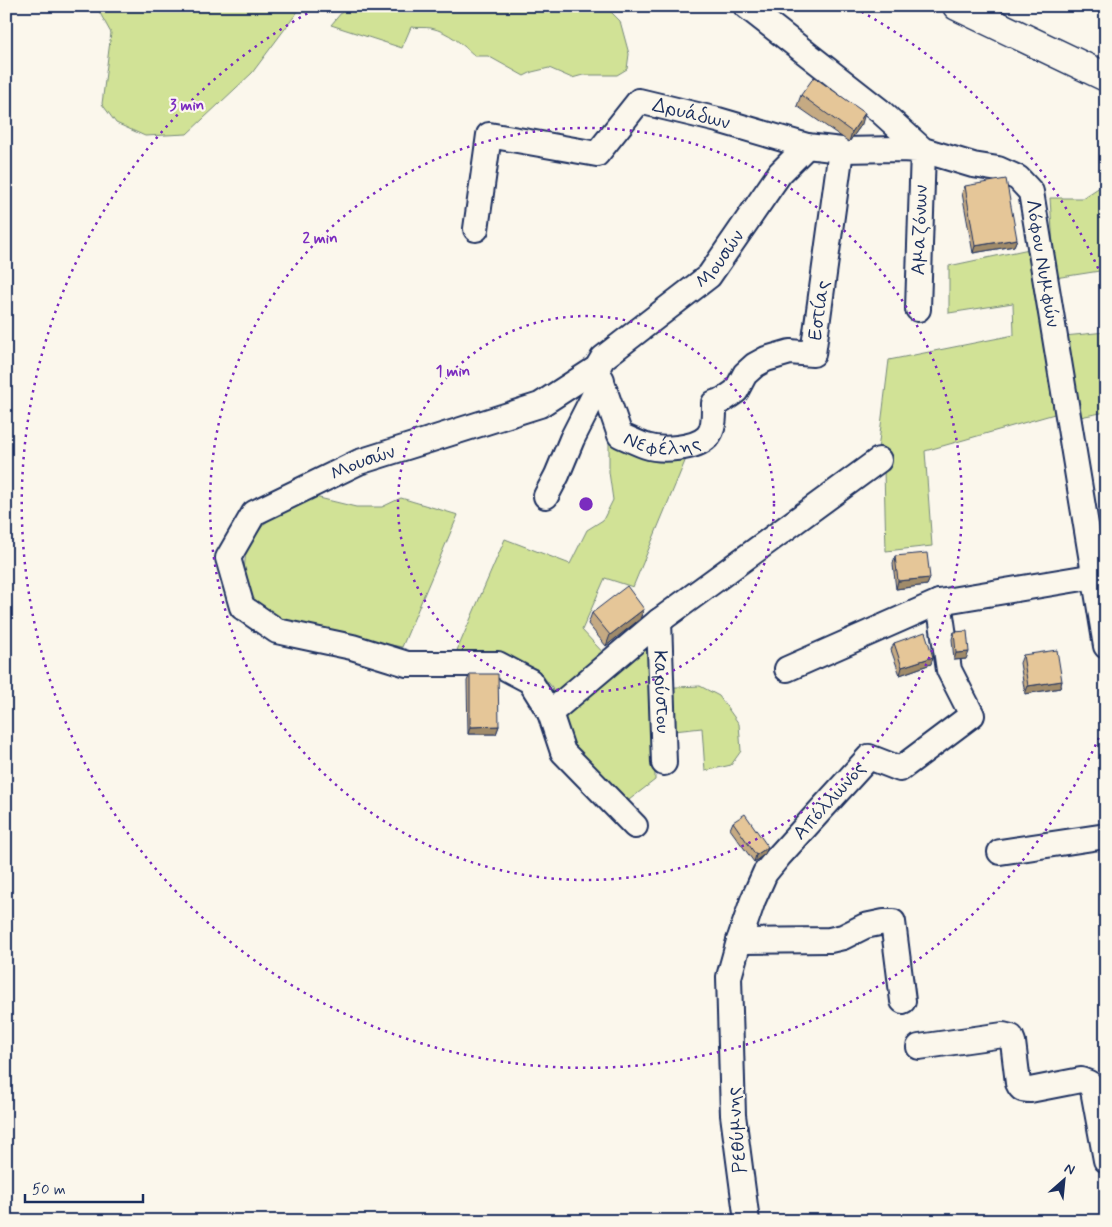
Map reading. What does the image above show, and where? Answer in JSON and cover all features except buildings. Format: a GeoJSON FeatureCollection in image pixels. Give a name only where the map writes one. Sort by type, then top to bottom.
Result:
{"type":"FeatureCollection","features":[{"type":"Feature","properties":{"kind":"main road"},"geometry":{"type":"LineString","coordinates":[[972,8],[1106,77]]}},
{"type":"Feature","properties":{"kind":"street","name":"Λόφου Νυμφών"},"geometry":{"type":"LineString","coordinates":[[746,6],[880,112],[923,150],[972,165],[998,169],[1018,178],[1031,192],[1106,646]]}},
{"type":"Feature","properties":{"kind":"street","name":"Δρυάδων"},"geometry":{"type":"LineString","coordinates":[[476,230],[489,135],[597,154],[639,101],[718,120],[807,146],[841,150],[923,150]]}},
{"type":"Feature","properties":{"kind":"street","name":"Μουσών"},"geometry":{"type":"LineString","coordinates":[[635,826],[563,752],[550,713],[530,681],[498,664],[407,664],[352,647],[277,631],[242,607],[228,558],[254,513],[359,462],[540,405],[600,374],[603,358],[709,276],[780,173],[807,146]]}},
{"type":"Feature","properties":{"kind":"street","name":"Εστίας"},"geometry":{"type":"LineString","coordinates":[[714,403],[723,400],[736,391],[745,374],[766,359],[790,352],[813,354],[841,150]]}},
{"type":"Feature","properties":{"kind":"street","name":"Αμαζόνων"},"geometry":{"type":"LineString","coordinates":[[918,309],[923,150]]}},
{"type":"Feature","properties":{"kind":"street","name":"Νεφέλης"},"geometry":{"type":"LineString","coordinates":[[600,374],[620,435],[648,447],[675,449],[697,444],[708,437],[713,425],[714,403]]}},
{"type":"Feature","properties":{"kind":"street"},"geometry":{"type":"LineString","coordinates":[[546,496],[557,475],[600,374]]}},
{"type":"Feature","properties":{"kind":"street"},"geometry":{"type":"LineString","coordinates":[[550,713],[659,621],[879,460]]}},
{"type":"Feature","properties":{"kind":"street"},"geometry":{"type":"LineString","coordinates":[[787,668],[939,602],[1094,576]]}},
{"type":"Feature","properties":{"kind":"street","name":"Απόλλωνος"},"geometry":{"type":"LineString","coordinates":[[731,1039],[729,977],[753,900],[765,873],[778,856],[869,757],[900,769],[972,716],[949,670],[939,602]]}},
{"type":"Feature","properties":{"kind":"street","name":"Καρύστου"},"geometry":{"type":"LineString","coordinates":[[659,621],[664,764]]}},
{"type":"Feature","properties":{"kind":"street"},"geometry":{"type":"LineString","coordinates":[[1000,852],[1106,836]]}},
{"type":"Feature","properties":{"kind":"street"},"geometry":{"type":"LineString","coordinates":[[739,941],[830,940],[844,937],[865,926],[893,922],[903,1001]]}},
{"type":"Feature","properties":{"kind":"street"},"geometry":{"type":"LineString","coordinates":[[919,1047],[1004,1035],[1011,1037],[1013,1042],[1018,1083],[1023,1090],[1081,1080],[1089,1083],[1094,1090],[1106,1160]]}},
{"type":"Feature","properties":{"kind":"street","name":"Ρεθύμνης"},"geometry":{"type":"LineString","coordinates":[[731,1039],[733,1116],[746,1221]]}},
{"type":"Feature","properties":{"kind":"green space"},"geometry":{"type":"Polygon","coordinates":[[[96,6],[302,6],[252,73],[187,134],[145,136],[116,123],[102,104],[111,33],[96,6]]]}},
{"type":"Feature","properties":{"kind":"green space"},"geometry":{"type":"Polygon","coordinates":[[[347,6],[605,6],[620,21],[629,54],[627,69],[617,75],[583,75],[572,78],[549,68],[524,76],[488,56],[475,56],[449,35],[431,28],[411,27],[402,48],[331,25],[347,6]]]}},
{"type":"Feature","properties":{"kind":"green space"},"geometry":{"type":"Polygon","coordinates":[[[1106,183],[1106,270],[1055,278],[1050,198],[1083,198],[1106,183]]]}},
{"type":"Feature","properties":{"kind":"green space"},"geometry":{"type":"Polygon","coordinates":[[[1029,249],[1058,413],[925,451],[932,546],[886,551],[884,470],[878,450],[889,360],[1014,335],[1013,303],[949,313],[949,266],[1029,249]]]}},
{"type":"Feature","properties":{"kind":"green space"},"geometry":{"type":"Polygon","coordinates":[[[1106,332],[1106,412],[1080,417],[1064,336],[1106,332]]]}},
{"type":"Feature","properties":{"kind":"green space"},"geometry":{"type":"Polygon","coordinates":[[[609,439],[688,454],[633,587],[605,578],[582,630],[607,657],[652,637],[654,688],[700,686],[719,696],[739,724],[741,751],[731,765],[705,771],[702,728],[655,733],[655,780],[625,803],[589,769],[569,739],[552,687],[537,669],[490,651],[455,655],[505,539],[570,564],[587,530],[603,520],[613,500],[609,472],[609,439]]]}},
{"type":"Feature","properties":{"kind":"green space"},"geometry":{"type":"Polygon","coordinates":[[[315,497],[356,507],[382,507],[401,498],[458,515],[402,647],[302,628],[267,617],[249,600],[244,572],[246,549],[264,524],[283,510],[315,497]]]}}]}
